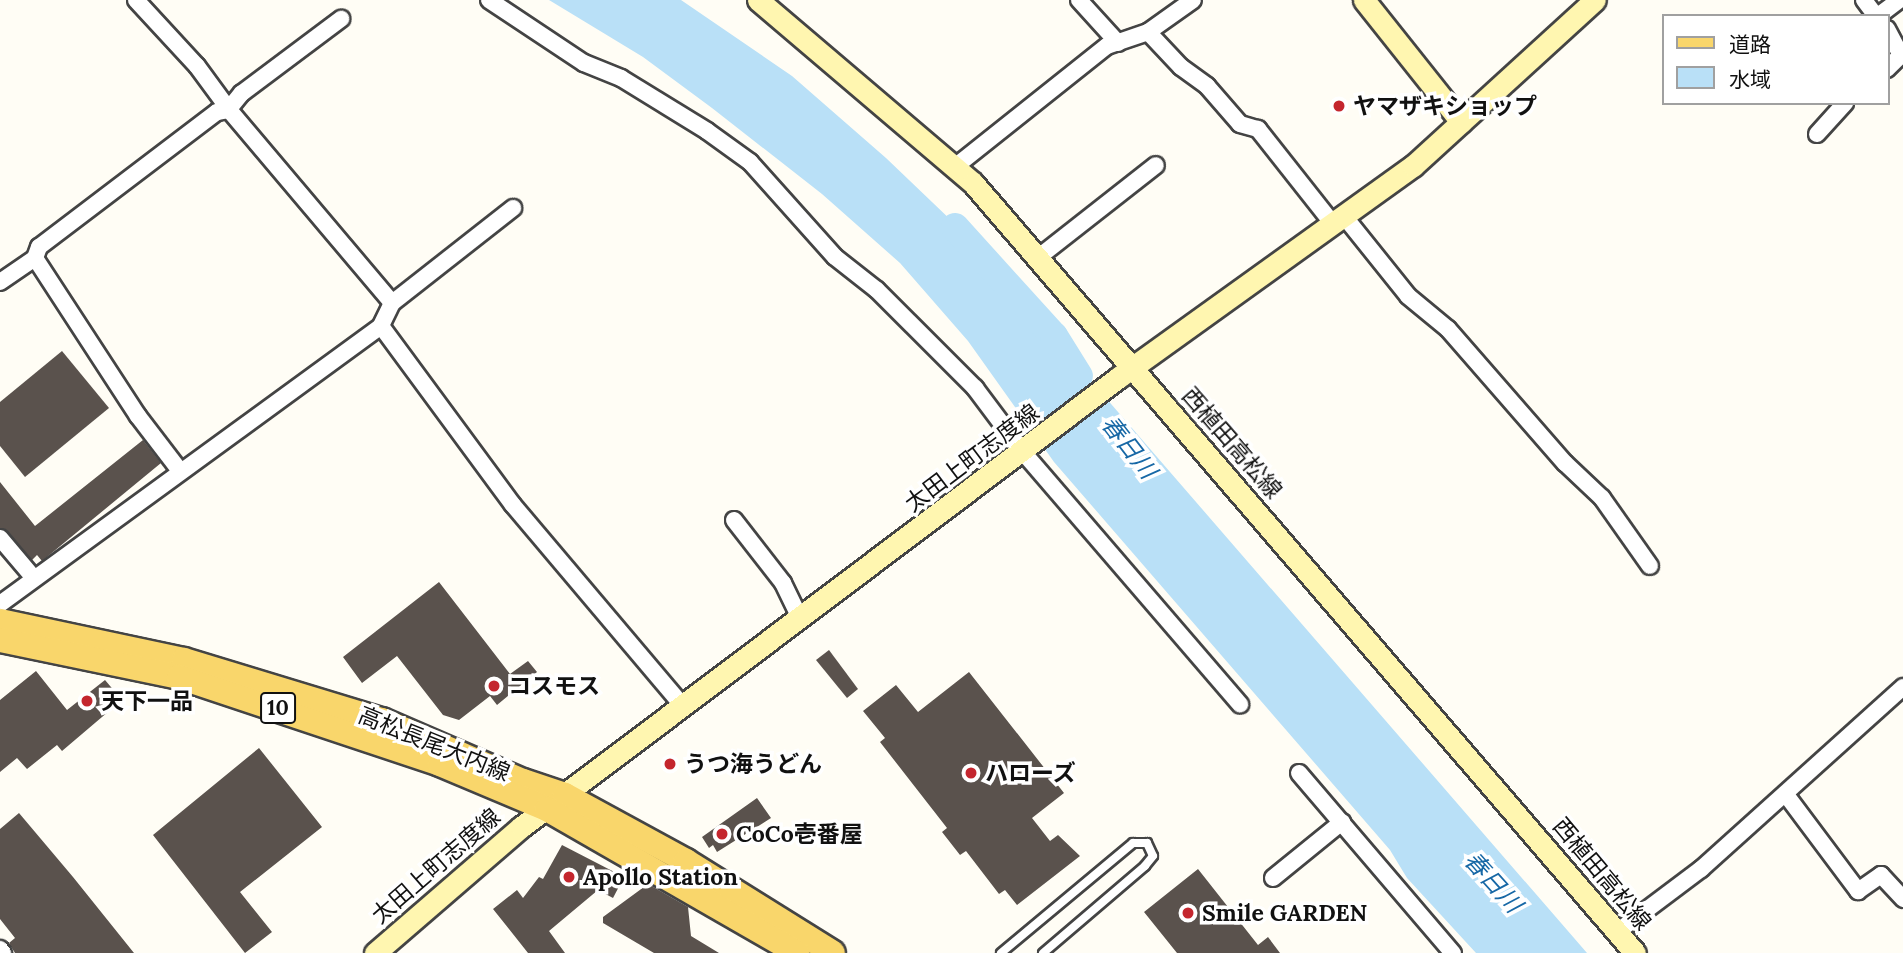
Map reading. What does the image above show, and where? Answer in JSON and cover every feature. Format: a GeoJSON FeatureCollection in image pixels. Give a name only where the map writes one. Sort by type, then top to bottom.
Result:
{"type":"FeatureCollection","features":[{"type":"Feature","properties":{"kind":"main road","name":"西植田高松線"},"geometry":{"type":"LineString","coordinates":[[758,0],[956,166],[1040,257],[1126,372],[1635,953]]}},
{"type":"Feature","properties":{"kind":"main road"},"geometry":{"type":"LineString","coordinates":[[1364,0],[1461,121]]}},
{"type":"Feature","properties":{"kind":"main road","name":"太田上町志度線"},"geometry":{"type":"LineString","coordinates":[[375,953],[556,802],[1027,450],[1126,372],[1413,166],[1595,0]]}},
{"type":"Feature","properties":{"kind":"main road","name":"高松長尾大内線"},"geometry":{"type":"LineString","coordinates":[[0,621],[184,660],[382,720],[523,781],[797,953]]}},
{"type":"Feature","properties":{"kind":"main road","name":"高松長尾大内線"},"geometry":{"type":"LineString","coordinates":[[0,640],[179,677],[374,738],[556,802],[686,861],[832,953]]}},
{"type":"Feature","properties":{"kind":"street"},"geometry":{"type":"LineString","coordinates":[[136,0],[197,66],[228,110],[392,303]]}},
{"type":"Feature","properties":{"kind":"street"},"geometry":{"type":"LineString","coordinates":[[489,0],[584,63],[621,78],[685,117],[750,162],[835,257],[935,345],[1027,450],[1240,704]]}},
{"type":"Feature","properties":{"kind":"street"},"geometry":{"type":"LineString","coordinates":[[1079,0],[1118,43]]}},
{"type":"Feature","properties":{"kind":"street"},"geometry":{"type":"LineString","coordinates":[[956,166],[1107,46],[1149,32],[1193,0]]}},
{"type":"Feature","properties":{"kind":"street"},"geometry":{"type":"LineString","coordinates":[[1864,0],[1875,14]]}},
{"type":"Feature","properties":{"kind":"street"},"geometry":{"type":"LineString","coordinates":[[1880,14],[1899,0]]}},
{"type":"Feature","properties":{"kind":"street"},"geometry":{"type":"LineString","coordinates":[[0,282],[35,258],[39,247],[217,112],[228,110],[242,93],[341,19]]}},
{"type":"Feature","properties":{"kind":"street"},"geometry":{"type":"LineString","coordinates":[[1149,32],[1181,67],[1207,86],[1240,124],[1258,129],[1408,296],[1448,329],[1565,463],[1602,498],[1650,566]]}},
{"type":"Feature","properties":{"kind":"street"},"geometry":{"type":"LineString","coordinates":[[1889,33],[1901,55],[1889,67]]}},
{"type":"Feature","properties":{"kind":"street"},"geometry":{"type":"LineString","coordinates":[[1817,134],[1843,105]]}},
{"type":"Feature","properties":{"kind":"street"},"geometry":{"type":"LineString","coordinates":[[1040,257],[1156,165]]}},
{"type":"Feature","properties":{"kind":"street"},"geometry":{"type":"LineString","coordinates":[[0,604],[33,577],[381,326],[392,303],[513,208]]}},
{"type":"Feature","properties":{"kind":"street"},"geometry":{"type":"LineString","coordinates":[[35,258],[138,416],[180,471]]}},
{"type":"Feature","properties":{"kind":"street"},"geometry":{"type":"LineString","coordinates":[[381,326],[513,505],[684,707]]}},
{"type":"Feature","properties":{"kind":"street"},"geometry":{"type":"LineString","coordinates":[[734,520],[783,583],[801,620]]}},
{"type":"Feature","properties":{"kind":"street"},"geometry":{"type":"LineString","coordinates":[[0,538],[33,577]]}},
{"type":"Feature","properties":{"kind":"street"},"geometry":{"type":"LineString","coordinates":[[1617,932],[1701,869],[1787,796],[1903,687]]}},
{"type":"Feature","properties":{"kind":"street"},"geometry":{"type":"LineString","coordinates":[[1299,773],[1453,953]]}},
{"type":"Feature","properties":{"kind":"street"},"geometry":{"type":"LineString","coordinates":[[1787,796],[1858,891],[1881,875],[1903,899]]}},
{"type":"Feature","properties":{"kind":"street"},"geometry":{"type":"LineString","coordinates":[[1273,878],[1342,822]]}},
{"type":"Feature","properties":{"kind":"lane"},"geometry":{"type":"LineString","coordinates":[[1001,953],[1133,843],[1147,843],[1153,856],[1145,866],[1043,953]]}},
{"type":"Feature","properties":{"kind":"water"},"geometry":{"type":"Polygon","coordinates":[[[549,0],[681,0],[792,76],[886,158],[955,224],[1587,953],[1476,953],[1407,878],[1390,850],[1054,462],[968,341],[900,263],[822,194],[712,108],[643,57],[549,0]]]}},
{"type":"Feature","properties":{"kind":"building"},"geometry":{"type":"Polygon","coordinates":[[[62,351],[109,408],[25,477],[0,446],[0,402],[62,351]]]}},
{"type":"Feature","properties":{"kind":"building"},"geometry":{"type":"Polygon","coordinates":[[[143,440],[161,463],[42,561],[37,555],[32,560],[0,528],[0,482],[35,526],[143,440]]]}},
{"type":"Feature","properties":{"kind":"building"},"geometry":{"type":"Polygon","coordinates":[[[439,582],[510,674],[528,661],[537,672],[497,705],[490,696],[459,720],[443,715],[397,656],[362,683],[343,657],[439,582]]]}},
{"type":"Feature","properties":{"kind":"building"},"geometry":{"type":"Polygon","coordinates":[[[829,650],[858,689],[847,698],[816,660],[829,650]]]}},
{"type":"Feature","properties":{"kind":"building"},"geometry":{"type":"Polygon","coordinates":[[[36,671],[67,710],[105,680],[122,700],[62,751],[57,745],[27,769],[17,758],[0,772],[0,700],[36,671]]]}},
{"type":"Feature","properties":{"kind":"building"},"geometry":{"type":"Polygon","coordinates":[[[969,672],[1064,793],[1032,818],[1050,841],[1058,835],[1080,856],[1017,905],[1005,890],[999,894],[966,851],[960,855],[942,832],[947,828],[880,742],[885,738],[863,711],[896,685],[918,712],[969,672]]]}},
{"type":"Feature","properties":{"kind":"building"},"geometry":{"type":"Polygon","coordinates":[[[259,748],[322,827],[240,892],[272,932],[245,953],[153,835],[259,748]]]}},
{"type":"Feature","properties":{"kind":"building"},"geometry":{"type":"Polygon","coordinates":[[[757,798],[771,818],[717,852],[713,845],[709,848],[702,837],[757,798]]]}},
{"type":"Feature","properties":{"kind":"building"},"geometry":{"type":"Polygon","coordinates":[[[19,813],[134,953],[15,953],[9,943],[15,938],[0,919],[0,829],[19,813]]]}},
{"type":"Feature","properties":{"kind":"building"},"geometry":{"type":"Polygon","coordinates":[[[562,845],[624,877],[613,898],[598,890],[549,931],[565,953],[528,953],[493,909],[517,890],[523,898],[539,877],[543,879],[562,845]]]}},
{"type":"Feature","properties":{"kind":"building"},"geometry":{"type":"Polygon","coordinates":[[[1198,869],[1258,945],[1268,937],[1280,953],[1177,953],[1144,912],[1198,869]]]}},
{"type":"Feature","properties":{"kind":"building"},"geometry":{"type":"Polygon","coordinates":[[[648,884],[688,907],[691,936],[719,953],[654,953],[603,923],[603,917],[648,884]]]}},
{"type":"Feature","properties":{"kind":"waterway","name":"春日川"},"geometry":{"type":"LineString","coordinates":[[955,227],[1054,336],[1079,376]]}},
{"type":"Feature","properties":{"kind":"place","name":"ヤマザキショップ"},"geometry":{"type":"Point","coordinates":[1339,106]}},
{"type":"Feature","properties":{"kind":"place","name":"コスモス"},"geometry":{"type":"Point","coordinates":[494,686]}},
{"type":"Feature","properties":{"kind":"place","name":"天下一品"},"geometry":{"type":"Point","coordinates":[87,701]}},
{"type":"Feature","properties":{"kind":"place","name":"うつ海うどん"},"geometry":{"type":"Point","coordinates":[670,764]}},
{"type":"Feature","properties":{"kind":"place","name":"ハローズ"},"geometry":{"type":"Point","coordinates":[971,773]}},
{"type":"Feature","properties":{"kind":"place","name":"CoCo壱番屋"},"geometry":{"type":"Point","coordinates":[722,834]}},
{"type":"Feature","properties":{"kind":"place","name":"Apollo Station"},"geometry":{"type":"Point","coordinates":[569,877]}},
{"type":"Feature","properties":{"kind":"place","name":"Smile GARDEN"},"geometry":{"type":"Point","coordinates":[1188,913]}}]}
